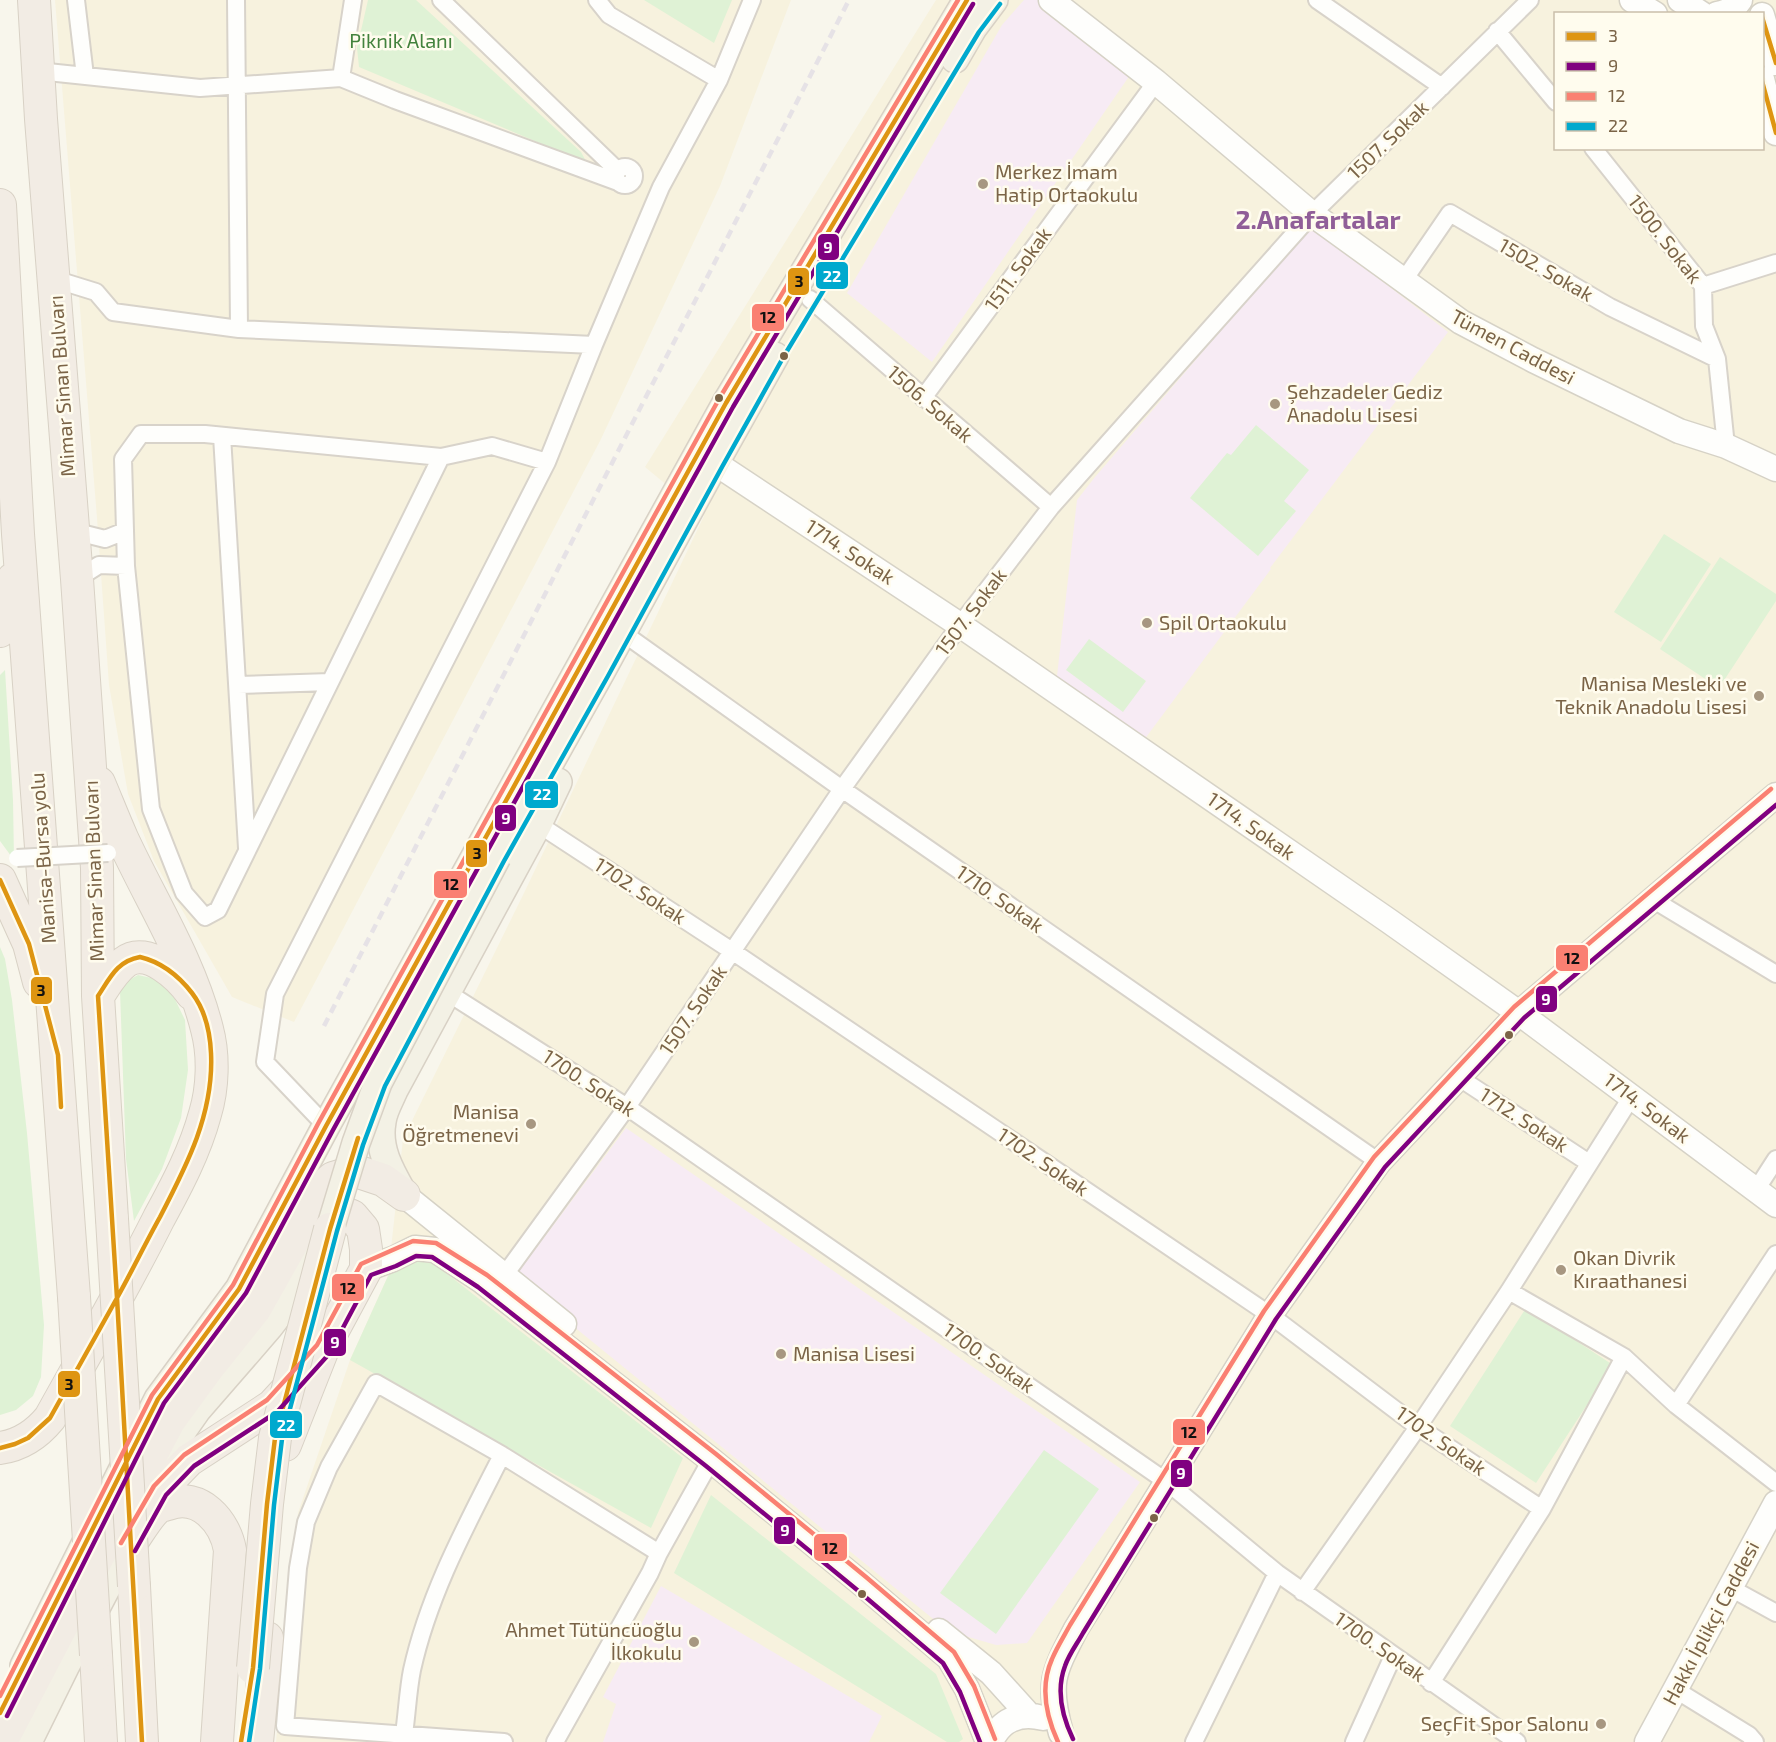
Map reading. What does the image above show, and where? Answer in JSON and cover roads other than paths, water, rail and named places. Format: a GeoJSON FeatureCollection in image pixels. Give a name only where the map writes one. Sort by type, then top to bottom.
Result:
{"type":"FeatureCollection","features":[{"type":"Feature","properties":{"kind":"highway","name":"Mimar Sinan Bulvarı"},"geometry":{"type":"LineString","coordinates":[[34,0],[97,868],[98,996],[142,1742]]}},
{"type":"Feature","properties":{"kind":"highway","name":"Manisa-Bursa yolu"},"geometry":{"type":"LineString","coordinates":[[0,205],[18,534],[58,1055],[101,1742]]}},
{"type":"Feature","properties":{"kind":"highway"},"geometry":{"type":"LineString","coordinates":[[0,632],[12,592],[18,534]]}},
{"type":"Feature","properties":{"kind":"highway"},"geometry":{"type":"LineString","coordinates":[[0,1448],[24,1441],[50,1418],[148,1240],[188,1162],[206,1113],[210,1092],[208,1031],[201,1007],[182,959],[122,839],[89,761]]}},
{"type":"Feature","properties":{"kind":"highway"},"geometry":{"type":"LineString","coordinates":[[9,869],[58,1055]]}},
{"type":"Feature","properties":{"kind":"highway"},"geometry":{"type":"LineString","coordinates":[[98,996],[108,980],[124,963],[130,958],[138,957],[165,967],[184,983],[201,1007]]}},
{"type":"Feature","properties":{"kind":"highway"},"geometry":{"type":"LineString","coordinates":[[1,1742],[169,1421],[255,1309],[291,1245],[315,1194],[333,1178],[356,1171],[383,1180],[404,1195]]}},
{"type":"Feature","properties":{"kind":"highway"},"geometry":{"type":"LineString","coordinates":[[257,1742],[285,1441],[323,1348],[366,1269],[363,1229],[352,1216],[337,1210],[326,1210],[310,1219],[291,1245]]}},
{"type":"Feature","properties":{"kind":"highway"},"geometry":{"type":"LineString","coordinates":[[241,1742],[253,1668],[275,1438],[330,1229]]}},
{"type":"Feature","properties":{"kind":"highway"},"geometry":{"type":"LineString","coordinates":[[128,1547],[160,1490],[189,1460],[272,1406],[323,1348]]}},
{"type":"Feature","properties":{"kind":"highway"},"geometry":{"type":"LineString","coordinates":[[128,1547],[156,1508],[177,1501],[193,1502],[203,1507],[222,1525],[228,1538],[230,1550],[217,1742]]}},
{"type":"Feature","properties":{"kind":"main road"},"geometry":{"type":"LineString","coordinates":[[0,1713],[158,1399],[239,1289],[326,1126],[726,403],[967,0]]}},
{"type":"Feature","properties":{"kind":"main road"},"geometry":{"type":"LineString","coordinates":[[28,1742],[128,1547],[162,1460],[198,1410],[269,1327],[295,1293],[308,1271],[330,1229],[378,1083],[497,857],[715,463],[810,299],[973,28],[994,0]]}},
{"type":"Feature","properties":{"kind":"main road","name":"Tümen Caddesi"},"geometry":{"type":"LineString","coordinates":[[1051,0],[1156,82],[1312,213],[1461,322],[1679,431],[1726,446],[1776,469]]}},
{"type":"Feature","properties":{"kind":"main road"},"geometry":{"type":"LineString","coordinates":[[1632,0],[1651,12]]}},
{"type":"Feature","properties":{"kind":"main road"},"geometry":{"type":"LineString","coordinates":[[1702,10],[1725,12],[1735,7],[1740,0]]}},
{"type":"Feature","properties":{"kind":"main road"},"geometry":{"type":"LineString","coordinates":[[1764,23],[1772,57]]}},
{"type":"Feature","properties":{"kind":"main road"},"geometry":{"type":"LineString","coordinates":[[1764,86],[1776,133]]}},
{"type":"Feature","properties":{"kind":"main road","name":"1714. Sokak"},"geometry":{"type":"LineString","coordinates":[[715,463],[960,625],[1519,1013],[1776,1205]]}},
{"type":"Feature","properties":{"kind":"main road"},"geometry":{"type":"LineString","coordinates":[[601,672],[571,754],[538,824],[394,1090],[382,1120],[380,1139],[388,1166],[404,1195],[499,1283],[949,1658],[967,1689],[990,1742]]}},
{"type":"Feature","properties":{"kind":"main road"},"geometry":{"type":"LineString","coordinates":[[1063,1737],[1053,1707],[1053,1679],[1076,1629],[1270,1316],[1379,1162],[1519,1013],[1776,795]]}},
{"type":"Feature","properties":{"kind":"main road"},"geometry":{"type":"LineString","coordinates":[[366,1269],[415,1248],[435,1250],[499,1283],[992,1673],[1029,1715]]}},
{"type":"Feature","properties":{"kind":"main road","name":"Hakkı İplikçi Caddesi"},"geometry":{"type":"LineString","coordinates":[[1647,1742],[1776,1503]]}},
{"type":"Feature","properties":{"kind":"main road"},"geometry":{"type":"LineString","coordinates":[[990,1742],[1000,1727],[1009,1720],[1029,1715],[1053,1724],[1063,1737]]}},
{"type":"Feature","properties":{"kind":"street"},"geometry":{"type":"LineString","coordinates":[[76,0],[85,76]]}},
{"type":"Feature","properties":{"kind":"street"},"geometry":{"type":"LineString","coordinates":[[236,0],[239,329]]}},
{"type":"Feature","properties":{"kind":"street"},"geometry":{"type":"LineString","coordinates":[[341,78],[353,0]]}},
{"type":"Feature","properties":{"kind":"street"},"geometry":{"type":"LineString","coordinates":[[441,0],[618,176]]}},
{"type":"Feature","properties":{"kind":"street"},"geometry":{"type":"LineString","coordinates":[[597,0],[609,15],[719,80]]}},
{"type":"Feature","properties":{"kind":"street"},"geometry":{"type":"LineString","coordinates":[[326,1126],[265,1062],[275,994],[547,462],[662,187],[719,80],[752,0]]}},
{"type":"Feature","properties":{"kind":"street"},"geometry":{"type":"LineString","coordinates":[[1317,0],[1442,87]]}},
{"type":"Feature","properties":{"kind":"street","name":"1507. Sokak"},"geometry":{"type":"LineString","coordinates":[[499,1283],[627,1107],[842,789],[960,625],[1051,507],[1312,213],[1530,0]]}},
{"type":"Feature","properties":{"kind":"street"},"geometry":{"type":"LineString","coordinates":[[1497,31],[1554,100]]}},
{"type":"Feature","properties":{"kind":"street"},"geometry":{"type":"LineString","coordinates":[[38,71],[200,88],[341,78],[395,100],[618,176]]}},
{"type":"Feature","properties":{"kind":"street"},"geometry":{"type":"LineString","coordinates":[[1539,81],[1554,77]]}},
{"type":"Feature","properties":{"kind":"street","name":"1511. Sokak"},"geometry":{"type":"LineString","coordinates":[[923,398],[1156,82]]}},
{"type":"Feature","properties":{"kind":"street","name":"1500. Sokak"},"geometry":{"type":"LineString","coordinates":[[1595,150],[1703,286],[1704,326],[1717,359],[1726,446]]}},
{"type":"Feature","properties":{"kind":"street"},"geometry":{"type":"LineString","coordinates":[[618,176],[623,167],[629,168],[634,178],[662,187]]}},
{"type":"Feature","properties":{"kind":"street","name":"1502. Sokak"},"geometry":{"type":"LineString","coordinates":[[1404,280],[1450,213],[1610,307],[1717,359]]}},
{"type":"Feature","properties":{"kind":"street"},"geometry":{"type":"LineString","coordinates":[[1703,286],[1776,262]]}},
{"type":"Feature","properties":{"kind":"street"},"geometry":{"type":"LineString","coordinates":[[54,279],[96,292],[113,312],[239,329],[594,345]]}},
{"type":"Feature","properties":{"kind":"street","name":"1506. Sokak"},"geometry":{"type":"LineString","coordinates":[[810,299],[1051,507]]}},
{"type":"Feature","properties":{"kind":"street"},"geometry":{"type":"LineString","coordinates":[[441,458],[218,910],[205,917],[184,893],[151,809],[124,531],[123,459],[141,434],[222,436],[441,458],[492,446],[547,462]]}},
{"type":"Feature","properties":{"kind":"street"},"geometry":{"type":"LineString","coordinates":[[222,436],[248,849]]}},
{"type":"Feature","properties":{"kind":"street"},"geometry":{"type":"LineString","coordinates":[[73,531],[105,539],[124,531]]}},
{"type":"Feature","properties":{"kind":"street"},"geometry":{"type":"LineString","coordinates":[[77,579],[99,565],[126,566]]}},
{"type":"Feature","properties":{"kind":"street","name":"1710. Sokak"},"geometry":{"type":"LineString","coordinates":[[622,633],[842,789],[1379,1162]]}},
{"type":"Feature","properties":{"kind":"street"},"geometry":{"type":"LineString","coordinates":[[238,685],[330,682]]}},
{"type":"Feature","properties":{"kind":"street","name":"1702. Sokak"},"geometry":{"type":"LineString","coordinates":[[538,824],[732,951],[1270,1316],[1418,1427],[1542,1509]]}},
{"type":"Feature","properties":{"kind":"street"},"geometry":{"type":"LineString","coordinates":[[9,869],[108,853]]}},
{"type":"Feature","properties":{"kind":"street"},"geometry":{"type":"LineString","coordinates":[[1653,900],[1776,974]]}},
{"type":"Feature","properties":{"kind":"street","name":"1700. Sokak"},"geometry":{"type":"LineString","coordinates":[[448,993],[627,1107],[1167,1482],[1302,1592],[1517,1742]]}},
{"type":"Feature","properties":{"kind":"street","name":"1712. Sokak"},"geometry":{"type":"LineString","coordinates":[[1458,1077],[1589,1163]]}},
{"type":"Feature","properties":{"kind":"street"},"geometry":{"type":"LineString","coordinates":[[1302,1592],[1418,1427],[1509,1291],[1632,1096]]}},
{"type":"Feature","properties":{"kind":"street"},"geometry":{"type":"LineString","coordinates":[[1756,1191],[1776,1159]]}},
{"type":"Feature","properties":{"kind":"street"},"geometry":{"type":"LineString","coordinates":[[1676,1405],[1776,1254]]}},
{"type":"Feature","properties":{"kind":"street"},"geometry":{"type":"LineString","coordinates":[[1509,1291],[1624,1357],[1676,1405],[1776,1483]]}},
{"type":"Feature","properties":{"kind":"street"},"geometry":{"type":"LineString","coordinates":[[1431,1683],[1542,1509],[1624,1357]]}},
{"type":"Feature","properties":{"kind":"street"},"geometry":{"type":"LineString","coordinates":[[504,1742],[285,1726],[298,1568],[306,1522],[329,1467],[376,1383],[502,1455],[659,1553]]}},
{"type":"Feature","properties":{"kind":"street"},"geometry":{"type":"LineString","coordinates":[[404,1734],[412,1671],[435,1594],[502,1455]]}},
{"type":"Feature","properties":{"kind":"street"},"geometry":{"type":"LineString","coordinates":[[555,1742],[711,1460]]}},
{"type":"Feature","properties":{"kind":"street"},"geometry":{"type":"LineString","coordinates":[[1194,1742],[1277,1573]]}},
{"type":"Feature","properties":{"kind":"street"},"geometry":{"type":"LineString","coordinates":[[1730,1586],[1776,1613]]}},
{"type":"Feature","properties":{"kind":"street"},"geometry":{"type":"LineString","coordinates":[[1354,1742],[1393,1656]]}},
{"type":"Feature","properties":{"kind":"street"},"geometry":{"type":"LineString","coordinates":[[1676,1689],[1749,1735],[1755,1742]]}},
{"type":"Feature","properties":{"kind":"railway"},"geometry":{"type":"LineString","coordinates":[[324,1026],[849,0]]}},
{"type":"Feature","properties":{"kind":"place","name":"Merkez İmam Hatip Ortaokulu"},"geometry":{"type":"Point","coordinates":[983,184]}},
{"type":"Feature","properties":{"kind":"place","name":"Şehzadeler Gediz Anadolu Lisesi"},"geometry":{"type":"Point","coordinates":[1275,404]}},
{"type":"Feature","properties":{"kind":"place","name":"Spil Ortaokulu"},"geometry":{"type":"Point","coordinates":[1147,623]}},
{"type":"Feature","properties":{"kind":"place","name":"Manisa Mesleki ve Teknik Anadolu Lisesi"},"geometry":{"type":"Point","coordinates":[1759,696]}},
{"type":"Feature","properties":{"kind":"place","name":"Manisa Öğretmenevi"},"geometry":{"type":"Point","coordinates":[531,1124]}},
{"type":"Feature","properties":{"kind":"place","name":"Okan Divrik Kıraathanesi"},"geometry":{"type":"Point","coordinates":[1561,1270]}},
{"type":"Feature","properties":{"kind":"place","name":"Manisa Lisesi"},"geometry":{"type":"Point","coordinates":[781,1354]}},
{"type":"Feature","properties":{"kind":"place","name":"Ahmet Tütüncüoğlu İlkokulu"},"geometry":{"type":"Point","coordinates":[694,1642]}},
{"type":"Feature","properties":{"kind":"place","name":"SeçFit Spor Salonu"},"geometry":{"type":"Point","coordinates":[1601,1724]}},
{"type":"Feature","properties":{"kind":"district","name":"2.Anafartalar"},"geometry":{"type":"Point","coordinates":[1318,220]}},
{"type":"Feature","properties":{"kind":"park label","name":"Piknik Alanı"},"geometry":{"type":"Point","coordinates":[401,41]}}]}
